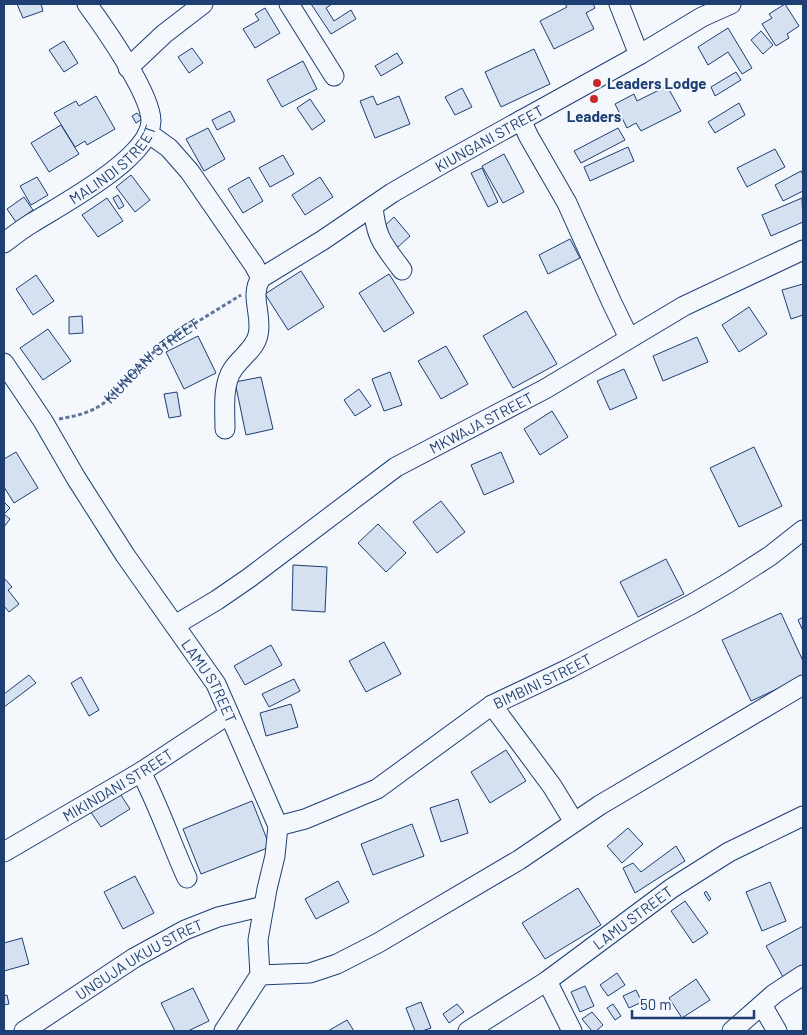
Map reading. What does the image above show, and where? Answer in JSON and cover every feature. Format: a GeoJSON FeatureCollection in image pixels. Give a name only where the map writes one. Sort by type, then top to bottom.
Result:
{"type":"FeatureCollection","features":[{"type":"Feature","properties":{"kind":"street","name":"MALINDI STREET"},"geometry":{"type":"LineString","coordinates":[[4,243],[29,224],[105,177],[138,148],[148,133],[151,120],[146,100],[87,4]]}},
{"type":"Feature","properties":{"kind":"street"},"geometry":{"type":"LineString","coordinates":[[128,68],[164,34],[203,4]]}},
{"type":"Feature","properties":{"kind":"street"},"geometry":{"type":"LineString","coordinates":[[289,4],[334,76]]}},
{"type":"Feature","properties":{"kind":"street"},"geometry":{"type":"LineString","coordinates":[[619,4],[638,55]]}},
{"type":"Feature","properties":{"kind":"street","name":"KIUNGANI STREET"},"geometry":{"type":"LineString","coordinates":[[259,282],[433,169],[680,30],[731,4]]}},
{"type":"Feature","properties":{"kind":"street"},"geometry":{"type":"LineString","coordinates":[[521,120],[567,203],[629,338]]}},
{"type":"Feature","properties":{"kind":"street"},"geometry":{"type":"LineString","coordinates":[[148,133],[169,148],[190,172],[254,265],[259,282],[257,307],[260,326],[258,336],[255,343],[232,369],[228,379],[225,396],[225,429]]}},
{"type":"Feature","properties":{"kind":"street"},"geometry":{"type":"LineString","coordinates":[[374,206],[377,232],[382,243],[402,270]]}},
{"type":"Feature","properties":{"kind":"street","name":"MKWAJA STREET"},"geometry":{"type":"LineString","coordinates":[[175,625],[249,578],[396,467],[545,389],[692,302],[803,250]]}},
{"type":"Feature","properties":{"kind":"street","name":"LAMU STREET"},"geometry":{"type":"LineString","coordinates":[[4,363],[43,421],[76,478],[125,554],[216,684],[278,826],[275,856],[258,940],[260,975]]}},
{"type":"Feature","properties":{"kind":"street","name":"BIMBINI STREET"},"geometry":{"type":"LineString","coordinates":[[278,826],[304,819],[377,789],[492,705],[544,681],[692,604],[770,556],[803,530]]}},
{"type":"Feature","properties":{"kind":"street"},"geometry":{"type":"LineString","coordinates":[[224,1031],[260,975],[310,973],[337,964],[378,943],[519,860],[574,822],[803,685]]}},
{"type":"Feature","properties":{"kind":"street"},"geometry":{"type":"LineString","coordinates":[[492,705],[552,786],[574,822]]}},
{"type":"Feature","properties":{"kind":"street","name":"MIKINDANI STREET"},"geometry":{"type":"LineString","coordinates":[[4,852],[141,772],[229,714]]}},
{"type":"Feature","properties":{"kind":"street"},"geometry":{"type":"LineString","coordinates":[[141,772],[153,795],[171,844],[187,878]]}},
{"type":"Feature","properties":{"kind":"street","name":"LAMU STREET"},"geometry":{"type":"LineString","coordinates":[[468,1031],[547,981],[672,888],[729,852],[803,816]]}},
{"type":"Feature","properties":{"kind":"street","name":"UNGUJA UKUU STRET"},"geometry":{"type":"LineString","coordinates":[[24,1031],[134,958],[186,930],[218,917],[264,906]]}},
{"type":"Feature","properties":{"kind":"street"},"geometry":{"type":"LineString","coordinates":[[732,1031],[774,994],[803,975]]}},
{"type":"Feature","properties":{"kind":"street"},"geometry":{"type":"LineString","coordinates":[[547,981],[572,1031]]}},
{"type":"Feature","properties":{"kind":"street"},"geometry":{"type":"LineString","coordinates":[[762,1005],[778,1031]]}},
{"type":"Feature","properties":{"kind":"path","name":"KIUNGANI STREET"},"geometry":{"type":"LineString","coordinates":[[43,421],[74,416],[96,409],[150,355],[184,330],[259,282]]}},
{"type":"Feature","properties":{"kind":"building"},"geometry":{"type":"Polygon","coordinates":[[[17,4],[41,4],[43,11],[23,18],[17,4]]]}},
{"type":"Feature","properties":{"kind":"building"},"geometry":{"type":"Polygon","coordinates":[[[311,4],[332,4],[326,8],[334,21],[351,10],[356,19],[331,34],[311,4]]]}},
{"type":"Feature","properties":{"kind":"building"},"geometry":{"type":"Polygon","coordinates":[[[565,4],[593,4],[595,8],[586,13],[594,29],[554,49],[540,21],[567,7],[565,4]]]}},
{"type":"Feature","properties":{"kind":"building"},"geometry":{"type":"Polygon","coordinates":[[[785,4],[799,26],[787,34],[789,38],[776,46],[762,24],[772,18],[769,14],[785,4]]]}},
{"type":"Feature","properties":{"kind":"building"},"geometry":{"type":"Polygon","coordinates":[[[265,8],[280,33],[255,48],[243,29],[259,20],[255,14],[265,8]]]}},
{"type":"Feature","properties":{"kind":"building"},"geometry":{"type":"Polygon","coordinates":[[[728,28],[752,68],[742,74],[728,52],[708,65],[698,47],[728,28]]]}},
{"type":"Feature","properties":{"kind":"building"},"geometry":{"type":"Polygon","coordinates":[[[761,31],[773,45],[763,54],[751,40],[761,31]]]}},
{"type":"Feature","properties":{"kind":"building"},"geometry":{"type":"Polygon","coordinates":[[[64,41],[78,63],[64,72],[49,50],[64,41]]]}},
{"type":"Feature","properties":{"kind":"building"},"geometry":{"type":"Polygon","coordinates":[[[192,48],[203,63],[189,73],[178,57],[192,48]]]}},
{"type":"Feature","properties":{"kind":"building"},"geometry":{"type":"Polygon","coordinates":[[[534,49],[550,84],[501,107],[485,72],[534,49]]]}},
{"type":"Feature","properties":{"kind":"building"},"geometry":{"type":"Polygon","coordinates":[[[397,53],[403,63],[381,76],[375,66],[397,53]]]}},
{"type":"Feature","properties":{"kind":"building"},"geometry":{"type":"Polygon","coordinates":[[[303,61],[317,89],[282,107],[267,80],[303,61]]]}},
{"type":"Feature","properties":{"kind":"building"},"geometry":{"type":"Polygon","coordinates":[[[736,72],[741,80],[715,96],[711,87],[736,72]]]}},
{"type":"Feature","properties":{"kind":"building"},"geometry":{"type":"Polygon","coordinates":[[[667,86],[681,111],[641,131],[636,123],[627,128],[615,104],[634,94],[637,101],[667,86]]]}},
{"type":"Feature","properties":{"kind":"building"},"geometry":{"type":"Polygon","coordinates":[[[462,88],[472,107],[455,115],[445,97],[462,88]]]}},
{"type":"Feature","properties":{"kind":"building"},"geometry":{"type":"Polygon","coordinates":[[[96,96],[115,129],[87,145],[85,141],[75,147],[54,113],[76,101],[79,106],[96,96]]]}},
{"type":"Feature","properties":{"kind":"building"},"geometry":{"type":"Polygon","coordinates":[[[373,96],[377,105],[399,96],[410,124],[375,138],[360,101],[373,96]]]}},
{"type":"Feature","properties":{"kind":"building"},"geometry":{"type":"Polygon","coordinates":[[[310,99],[325,121],[312,130],[297,108],[310,99]]]}},
{"type":"Feature","properties":{"kind":"building"},"geometry":{"type":"Polygon","coordinates":[[[739,103],[745,115],[715,133],[708,122],[739,103]]]}},
{"type":"Feature","properties":{"kind":"building"},"geometry":{"type":"Polygon","coordinates":[[[230,111],[235,121],[217,130],[212,120],[230,111]]]}},
{"type":"Feature","properties":{"kind":"building"},"geometry":{"type":"Polygon","coordinates":[[[137,113],[142,119],[136,123],[132,116],[137,113]]]}},
{"type":"Feature","properties":{"kind":"building"},"geometry":{"type":"Polygon","coordinates":[[[61,125],[79,154],[49,172],[31,143],[61,125]]]}},
{"type":"Feature","properties":{"kind":"building"},"geometry":{"type":"Polygon","coordinates":[[[208,128],[225,159],[204,171],[186,139],[208,128]]]}},
{"type":"Feature","properties":{"kind":"building"},"geometry":{"type":"Polygon","coordinates":[[[618,128],[625,140],[581,163],[574,151],[618,128]]]}},
{"type":"Feature","properties":{"kind":"building"},"geometry":{"type":"Polygon","coordinates":[[[628,147],[634,161],[590,181],[584,167],[628,147]]]}},
{"type":"Feature","properties":{"kind":"building"},"geometry":{"type":"Polygon","coordinates":[[[775,149],[785,167],[747,187],[737,168],[775,149]]]}},
{"type":"Feature","properties":{"kind":"building"},"geometry":{"type":"Polygon","coordinates":[[[504,154],[524,192],[503,203],[482,166],[504,154]]]}},
{"type":"Feature","properties":{"kind":"building"},"geometry":{"type":"Polygon","coordinates":[[[283,155],[294,174],[270,187],[259,168],[283,155]]]}},
{"type":"Feature","properties":{"kind":"building"},"geometry":{"type":"Polygon","coordinates":[[[482,168],[498,202],[488,207],[471,173],[482,168]]]}},
{"type":"Feature","properties":{"kind":"building"},"geometry":{"type":"Polygon","coordinates":[[[801,171],[803,175],[803,191],[783,201],[775,185],[801,171]]]}},
{"type":"Feature","properties":{"kind":"building"},"geometry":{"type":"Polygon","coordinates":[[[131,175],[150,200],[135,212],[116,187],[131,175]]]}},
{"type":"Feature","properties":{"kind":"building"},"geometry":{"type":"Polygon","coordinates":[[[37,177],[48,195],[31,205],[20,186],[37,177]]]}},
{"type":"Feature","properties":{"kind":"building"},"geometry":{"type":"Polygon","coordinates":[[[249,177],[263,201],[243,213],[228,189],[249,177]]]}},
{"type":"Feature","properties":{"kind":"building"},"geometry":{"type":"Polygon","coordinates":[[[320,177],[333,197],[305,215],[292,195],[320,177]]]}},
{"type":"Feature","properties":{"kind":"building"},"geometry":{"type":"Polygon","coordinates":[[[118,195],[124,206],[119,209],[113,198],[118,195]]]}},
{"type":"Feature","properties":{"kind":"building"},"geometry":{"type":"Polygon","coordinates":[[[24,197],[33,210],[16,222],[7,209],[24,197]]]}},
{"type":"Feature","properties":{"kind":"building"},"geometry":{"type":"Polygon","coordinates":[[[107,198],[123,221],[98,237],[82,215],[107,198]]]}},
{"type":"Feature","properties":{"kind":"building"},"geometry":{"type":"Polygon","coordinates":[[[802,198],[803,222],[771,236],[762,215],[802,198]]]}},
{"type":"Feature","properties":{"kind":"building"},"geometry":{"type":"Polygon","coordinates":[[[394,217],[410,236],[398,247],[381,229],[394,217]]]}},
{"type":"Feature","properties":{"kind":"building"},"geometry":{"type":"Polygon","coordinates":[[[570,239],[580,258],[548,274],[539,255],[570,239]]]}},
{"type":"Feature","properties":{"kind":"building"},"geometry":{"type":"Polygon","coordinates":[[[301,271],[324,307],[288,330],[265,294],[301,271]]]}},
{"type":"Feature","properties":{"kind":"building"},"geometry":{"type":"Polygon","coordinates":[[[389,274],[414,313],[384,332],[359,293],[389,274]]]}},
{"type":"Feature","properties":{"kind":"building"},"geometry":{"type":"Polygon","coordinates":[[[36,275],[54,301],[33,315],[16,289],[36,275]]]}},
{"type":"Feature","properties":{"kind":"building"},"geometry":{"type":"Polygon","coordinates":[[[803,284],[803,315],[791,319],[782,290],[803,284]]]}},
{"type":"Feature","properties":{"kind":"building"},"geometry":{"type":"Polygon","coordinates":[[[749,307],[767,334],[739,352],[722,325],[749,307]]]}},
{"type":"Feature","properties":{"kind":"building"},"geometry":{"type":"Polygon","coordinates":[[[526,311],[557,364],[513,388],[483,336],[526,311]]]}},
{"type":"Feature","properties":{"kind":"building"},"geometry":{"type":"Polygon","coordinates":[[[82,316],[83,333],[69,334],[69,317],[82,316]]]}},
{"type":"Feature","properties":{"kind":"building"},"geometry":{"type":"Polygon","coordinates":[[[48,329],[71,361],[43,380],[20,348],[48,329]]]}},
{"type":"Feature","properties":{"kind":"building"},"geometry":{"type":"Polygon","coordinates":[[[198,336],[216,373],[184,389],[166,352],[198,336]]]}},
{"type":"Feature","properties":{"kind":"building"},"geometry":{"type":"Polygon","coordinates":[[[697,337],[708,362],[663,381],[653,356],[697,337]]]}},
{"type":"Feature","properties":{"kind":"building"},"geometry":{"type":"Polygon","coordinates":[[[446,346],[468,384],[441,399],[418,361],[446,346]]]}},
{"type":"Feature","properties":{"kind":"building"},"geometry":{"type":"Polygon","coordinates":[[[624,369],[637,398],[610,410],[597,381],[624,369]]]}},
{"type":"Feature","properties":{"kind":"building"},"geometry":{"type":"Polygon","coordinates":[[[390,372],[402,405],[384,411],[372,379],[390,372]]]}},
{"type":"Feature","properties":{"kind":"building"},"geometry":{"type":"Polygon","coordinates":[[[261,377],[273,429],[246,435],[235,382],[261,377]]]}},
{"type":"Feature","properties":{"kind":"building"},"geometry":{"type":"Polygon","coordinates":[[[359,389],[371,406],[355,416],[344,400],[359,389]]]}},
{"type":"Feature","properties":{"kind":"building"},"geometry":{"type":"Polygon","coordinates":[[[177,392],[181,416],[169,418],[164,394],[177,392]]]}},
{"type":"Feature","properties":{"kind":"building"},"geometry":{"type":"Polygon","coordinates":[[[552,411],[568,437],[540,455],[524,429],[552,411]]]}},
{"type":"Feature","properties":{"kind":"building"},"geometry":{"type":"Polygon","coordinates":[[[754,447],[782,506],[739,527],[710,468],[754,447]]]}},
{"type":"Feature","properties":{"kind":"building"},"geometry":{"type":"Polygon","coordinates":[[[16,452],[38,488],[14,503],[4,487],[4,459],[16,452]]]}},
{"type":"Feature","properties":{"kind":"building"},"geometry":{"type":"Polygon","coordinates":[[[501,452],[514,482],[484,495],[471,465],[501,452]]]}},
{"type":"Feature","properties":{"kind":"building"},"geometry":{"type":"Polygon","coordinates":[[[441,501],[465,532],[437,553],[413,522],[441,501]]]}},
{"type":"Feature","properties":{"kind":"building"},"geometry":{"type":"Polygon","coordinates":[[[4,502],[10,508],[4,514],[4,502]]]}},
{"type":"Feature","properties":{"kind":"building"},"geometry":{"type":"Polygon","coordinates":[[[4,514],[10,519],[4,527],[4,514]]]}},
{"type":"Feature","properties":{"kind":"building"},"geometry":{"type":"Polygon","coordinates":[[[378,524],[406,553],[386,572],[358,543],[378,524]]]}},
{"type":"Feature","properties":{"kind":"building"},"geometry":{"type":"Polygon","coordinates":[[[666,559],[684,594],[638,617],[620,582],[666,559]]]}},
{"type":"Feature","properties":{"kind":"building"},"geometry":{"type":"Polygon","coordinates":[[[293,565],[327,567],[325,612],[292,610],[293,565]]]}},
{"type":"Feature","properties":{"kind":"building"},"geometry":{"type":"Polygon","coordinates":[[[4,578],[12,587],[8,590],[19,604],[9,612],[4,606],[4,578]]]}},
{"type":"Feature","properties":{"kind":"building"},"geometry":{"type":"Polygon","coordinates":[[[781,613],[803,661],[803,677],[751,701],[722,640],[781,613]]]}},
{"type":"Feature","properties":{"kind":"building"},"geometry":{"type":"Polygon","coordinates":[[[803,617],[803,631],[798,620],[803,617]]]}},
{"type":"Feature","properties":{"kind":"building"},"geometry":{"type":"Polygon","coordinates":[[[384,642],[401,674],[366,692],[349,661],[384,642]]]}},
{"type":"Feature","properties":{"kind":"building"},"geometry":{"type":"Polygon","coordinates":[[[271,645],[282,665],[245,685],[234,666],[271,645]]]}},
{"type":"Feature","properties":{"kind":"building"},"geometry":{"type":"Polygon","coordinates":[[[29,675],[36,683],[4,707],[4,694],[29,675]]]}},
{"type":"Feature","properties":{"kind":"building"},"geometry":{"type":"Polygon","coordinates":[[[81,677],[99,710],[89,716],[71,683],[81,677]]]}},
{"type":"Feature","properties":{"kind":"building"},"geometry":{"type":"Polygon","coordinates":[[[294,679],[300,691],[269,707],[262,694],[294,679]]]}},
{"type":"Feature","properties":{"kind":"building"},"geometry":{"type":"Polygon","coordinates":[[[291,704],[298,727],[266,736],[260,713],[291,704]]]}},
{"type":"Feature","properties":{"kind":"building"},"geometry":{"type":"Polygon","coordinates":[[[506,750],[526,781],[490,803],[471,772],[506,750]]]}},
{"type":"Feature","properties":{"kind":"building"},"geometry":{"type":"Polygon","coordinates":[[[117,789],[130,809],[101,827],[88,808],[117,789]]]}},
{"type":"Feature","properties":{"kind":"building"},"geometry":{"type":"Polygon","coordinates":[[[458,799],[468,833],[441,842],[430,808],[458,799]]]}},
{"type":"Feature","properties":{"kind":"building"},"geometry":{"type":"Polygon","coordinates":[[[252,801],[270,847],[201,874],[183,829],[252,801]]]}},
{"type":"Feature","properties":{"kind":"building"},"geometry":{"type":"Polygon","coordinates":[[[412,824],[424,856],[373,875],[361,844],[412,824]]]}},
{"type":"Feature","properties":{"kind":"building"},"geometry":{"type":"Polygon","coordinates":[[[628,828],[643,844],[622,863],[607,846],[628,828]]]}},
{"type":"Feature","properties":{"kind":"building"},"geometry":{"type":"Polygon","coordinates":[[[676,846],[685,861],[635,893],[623,868],[633,863],[641,872],[676,846]]]}},
{"type":"Feature","properties":{"kind":"building"},"geometry":{"type":"Polygon","coordinates":[[[135,876],[154,913],[123,929],[104,892],[135,876]]]}},
{"type":"Feature","properties":{"kind":"building"},"geometry":{"type":"Polygon","coordinates":[[[338,881],[349,902],[316,919],[305,899],[338,881]]]}},
{"type":"Feature","properties":{"kind":"building"},"geometry":{"type":"Polygon","coordinates":[[[770,882],[786,921],[762,931],[746,892],[770,882]]]}},
{"type":"Feature","properties":{"kind":"building"},"geometry":{"type":"Polygon","coordinates":[[[578,888],[601,925],[545,959],[522,923],[578,888]]]}},
{"type":"Feature","properties":{"kind":"building"},"geometry":{"type":"Polygon","coordinates":[[[706,891],[711,899],[709,901],[704,893],[706,891]]]}},
{"type":"Feature","properties":{"kind":"building"},"geometry":{"type":"Polygon","coordinates":[[[685,901],[708,933],[693,943],[671,911],[685,901]]]}},
{"type":"Feature","properties":{"kind":"building"},"geometry":{"type":"Polygon","coordinates":[[[803,926],[803,966],[783,977],[766,946],[803,926]]]}},
{"type":"Feature","properties":{"kind":"building"},"geometry":{"type":"Polygon","coordinates":[[[22,938],[29,964],[4,971],[4,943],[22,938]]]}},
{"type":"Feature","properties":{"kind":"building"},"geometry":{"type":"Polygon","coordinates":[[[617,973],[625,985],[608,996],[600,985],[617,973]]]}},
{"type":"Feature","properties":{"kind":"building"},"geometry":{"type":"Polygon","coordinates":[[[696,979],[710,1000],[682,1018],[669,998],[696,979]]]}},
{"type":"Feature","properties":{"kind":"building"},"geometry":{"type":"Polygon","coordinates":[[[585,986],[594,1006],[580,1012],[571,992],[585,986]]]}},
{"type":"Feature","properties":{"kind":"building"},"geometry":{"type":"Polygon","coordinates":[[[193,988],[209,1021],[188,1031],[175,1031],[161,1003],[193,988]]]}},
{"type":"Feature","properties":{"kind":"building"},"geometry":{"type":"Polygon","coordinates":[[[636,990],[642,1002],[629,1008],[623,996],[636,990]]]}},
{"type":"Feature","properties":{"kind":"building"},"geometry":{"type":"Polygon","coordinates":[[[7,995],[9,1004],[4,1005],[4,996],[7,995]]]}},
{"type":"Feature","properties":{"kind":"building"},"geometry":{"type":"Polygon","coordinates":[[[421,1002],[431,1028],[415,1031],[406,1008],[421,1002]]]}},
{"type":"Feature","properties":{"kind":"building"},"geometry":{"type":"Polygon","coordinates":[[[457,1004],[464,1012],[449,1023],[443,1014],[457,1004]]]}},
{"type":"Feature","properties":{"kind":"building"},"geometry":{"type":"Polygon","coordinates":[[[613,1004],[621,1016],[615,1020],[607,1008],[613,1004]]]}},
{"type":"Feature","properties":{"kind":"building"},"geometry":{"type":"Polygon","coordinates":[[[592,1012],[603,1025],[596,1031],[592,1031],[582,1019],[592,1012]]]}},
{"type":"Feature","properties":{"kind":"building"},"geometry":{"type":"Polygon","coordinates":[[[347,1020],[354,1031],[328,1031],[347,1020]]]}},
{"type":"Feature","properties":{"kind":"place","name":"Leaders Lodge"},"geometry":{"type":"Point","coordinates":[597,83]}},
{"type":"Feature","properties":{"kind":"place","name":"Leaders"},"geometry":{"type":"Point","coordinates":[594,99]}}]}
